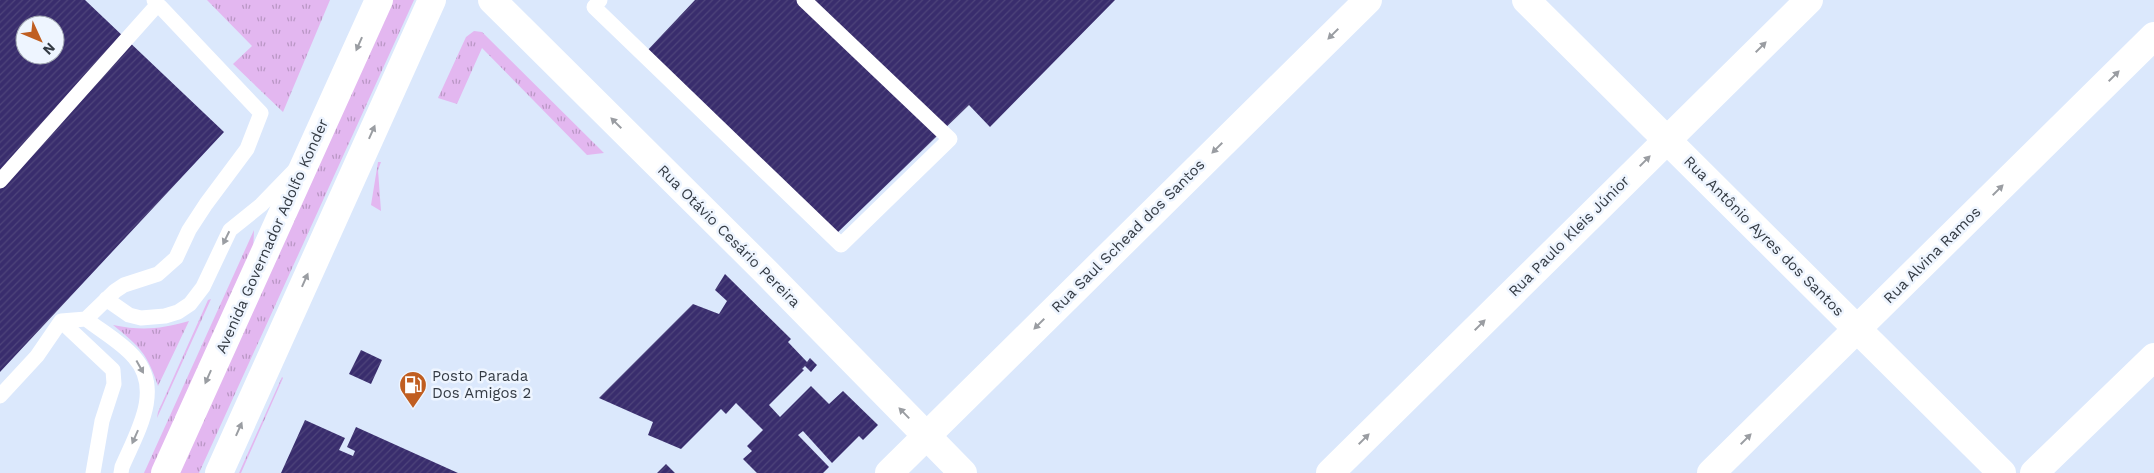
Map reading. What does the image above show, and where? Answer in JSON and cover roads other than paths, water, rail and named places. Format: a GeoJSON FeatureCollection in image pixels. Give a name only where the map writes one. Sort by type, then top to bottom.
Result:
{"type":"FeatureCollection","features":[{"type":"Feature","properties":{"kind":"street","name":"Avenida Governador Adolfo Konder"},"geometry":{"type":"LineString","coordinates":[[165,473],[379,0]]}},
{"type":"Feature","properties":{"kind":"street"},"geometry":{"type":"LineString","coordinates":[[219,473],[432,0]]}},
{"type":"Feature","properties":{"kind":"street","name":"Rua Otávio Cesário Pereira"},"geometry":{"type":"LineString","coordinates":[[492,0],[766,272],[963,473]]}},
{"type":"Feature","properties":{"kind":"street","name":"Rua Saul Schead dos Santos"},"geometry":{"type":"LineString","coordinates":[[889,473],[1368,0]]}},
{"type":"Feature","properties":{"kind":"street","name":"Rua Antônio Ayres dos Santos"},"geometry":{"type":"LineString","coordinates":[[1526,0],[2002,473]]}},
{"type":"Feature","properties":{"kind":"street","name":"Rua Paulo Kleis Júnior"},"geometry":{"type":"LineString","coordinates":[[1330,473],[1809,0]]}},
{"type":"Feature","properties":{"kind":"street","name":"Rua Alvina Ramos"},"geometry":{"type":"LineString","coordinates":[[1711,473],[2154,36]]}},
{"type":"Feature","properties":{"kind":"street"},"geometry":{"type":"LineString","coordinates":[[2034,473],[2154,357]]}},
{"type":"Feature","properties":{"kind":"lane"},"geometry":{"type":"LineString","coordinates":[[597,4],[841,245],[950,139],[804,0]]}},
{"type":"Feature","properties":{"kind":"lane"},"geometry":{"type":"LineString","coordinates":[[0,181],[156,2],[261,112],[247,149],[189,230],[176,258],[158,274],[124,285],[106,299],[86,319],[61,321],[36,356],[0,396]]}},
{"type":"Feature","properties":{"kind":"lane"},"geometry":{"type":"LineString","coordinates":[[106,299],[129,316],[141,318],[165,316],[178,312],[190,304],[203,287],[230,230],[261,205],[308,157]]}},
{"type":"Feature","properties":{"kind":"lane"},"geometry":{"type":"LineString","coordinates":[[86,319],[134,357],[146,377],[148,400],[121,473]]}},
{"type":"Feature","properties":{"kind":"lane"},"geometry":{"type":"LineString","coordinates":[[61,321],[112,370],[114,384],[102,421],[93,473]]}},
{"type":"Feature","properties":{"kind":"place","name":"Posto Parada Dos Amigos 2"},"geometry":{"type":"Point","coordinates":[413,409]}}]}
